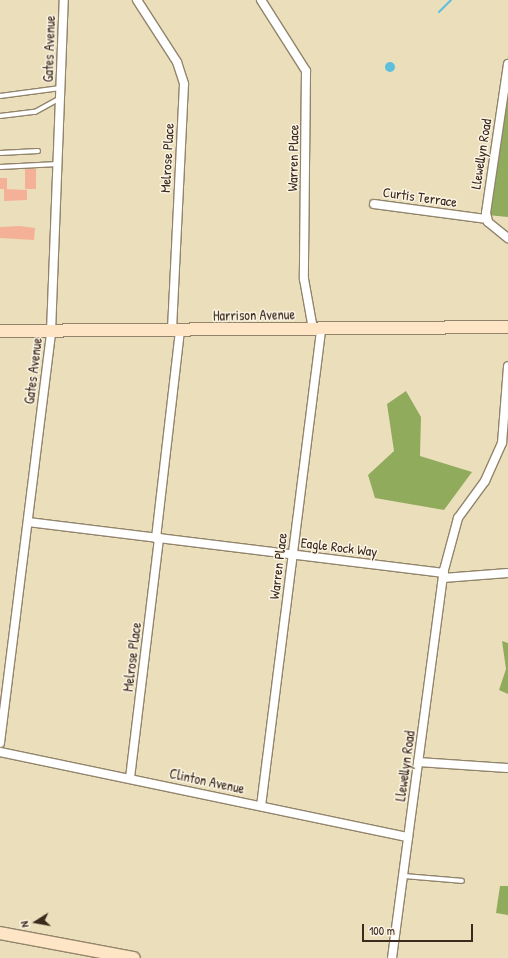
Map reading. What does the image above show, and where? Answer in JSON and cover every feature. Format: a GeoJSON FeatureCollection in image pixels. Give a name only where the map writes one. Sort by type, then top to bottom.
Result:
{"type":"FeatureCollection","features":[{"type":"Feature","properties":{"kind":"street","name":"Gates Avenue"},"geometry":{"type":"LineString","coordinates":[[0,743],[51,332],[64,0]]}},
{"type":"Feature","properties":{"kind":"street","name":"Melrose Place"},"geometry":{"type":"LineString","coordinates":[[130,778],[158,538],[176,331],[184,84],[177,62],[137,0]]}},
{"type":"Feature","properties":{"kind":"street","name":"Warren Place"},"geometry":{"type":"LineString","coordinates":[[261,0],[306,71],[304,279],[317,329],[293,555],[261,806]]}},
{"type":"Feature","properties":{"kind":"street","name":"Llewellyn Road"},"geometry":{"type":"LineString","coordinates":[[487,219],[508,64]]}},
{"type":"Feature","properties":{"kind":"street","name":"Curtis Terrace"},"geometry":{"type":"LineString","coordinates":[[374,204],[487,219]]}},
{"type":"Feature","properties":{"kind":"street"},"geometry":{"type":"LineString","coordinates":[[487,219],[508,238]]}},
{"type":"Feature","properties":{"kind":"street","name":"Harrison Avenue"},"geometry":{"type":"LineString","coordinates":[[0,331],[51,332],[508,327]]}},
{"type":"Feature","properties":{"kind":"street","name":"Llewellyn Road"},"geometry":{"type":"LineString","coordinates":[[392,958],[443,576],[458,518],[484,481],[502,443],[508,366]]}},
{"type":"Feature","properties":{"kind":"street","name":"Eagle Rock Way"},"geometry":{"type":"LineString","coordinates":[[28,522],[293,555],[443,576],[508,573]]}},
{"type":"Feature","properties":{"kind":"street","name":"Clinton Avenue"},"geometry":{"type":"LineString","coordinates":[[0,752],[408,837]]}},
{"type":"Feature","properties":{"kind":"street"},"geometry":{"type":"LineString","coordinates":[[418,762],[508,768]]}},
{"type":"Feature","properties":{"kind":"street"},"geometry":{"type":"LineString","coordinates":[[0,933],[134,958]]}},
{"type":"Feature","properties":{"kind":"lane"},"geometry":{"type":"LineString","coordinates":[[0,96],[61,88]]}},
{"type":"Feature","properties":{"kind":"lane"},"geometry":{"type":"LineString","coordinates":[[0,116],[35,112],[60,98]]}},
{"type":"Feature","properties":{"kind":"lane"},"geometry":{"type":"LineString","coordinates":[[0,153],[38,151]]}},
{"type":"Feature","properties":{"kind":"lane"},"geometry":{"type":"LineString","coordinates":[[0,168],[58,164]]}},
{"type":"Feature","properties":{"kind":"lane"},"geometry":{"type":"LineString","coordinates":[[403,876],[462,880]]}},
{"type":"Feature","properties":{"kind":"green space"},"geometry":{"type":"Polygon","coordinates":[[[508,56],[508,217],[487,215],[508,56]]]}},
{"type":"Feature","properties":{"kind":"green space"},"geometry":{"type":"Polygon","coordinates":[[[406,391],[421,417],[420,456],[472,472],[444,510],[375,498],[368,475],[394,451],[387,404],[406,391]]]}},
{"type":"Feature","properties":{"kind":"green space"},"geometry":{"type":"Polygon","coordinates":[[[502,641],[508,643],[508,694],[499,690],[506,669],[502,641]]]}},
{"type":"Feature","properties":{"kind":"green space"},"geometry":{"type":"Polygon","coordinates":[[[500,886],[508,886],[508,915],[496,913],[500,886]]]}},
{"type":"Feature","properties":{"kind":"water"},"geometry":{"type":"Polygon","coordinates":[[[390,62],[395,67],[390,72],[385,67],[390,62]]]}},
{"type":"Feature","properties":{"kind":"building"},"geometry":{"type":"Polygon","coordinates":[[[25,169],[36,169],[36,189],[25,189],[25,169]]]}},
{"type":"Feature","properties":{"kind":"building"},"geometry":{"type":"Polygon","coordinates":[[[0,178],[7,178],[7,189],[0,189],[0,178]]]}},
{"type":"Feature","properties":{"kind":"building"},"geometry":{"type":"Polygon","coordinates":[[[4,189],[27,190],[27,200],[4,201],[4,189]]]}},
{"type":"Feature","properties":{"kind":"building"},"geometry":{"type":"Polygon","coordinates":[[[20,226],[35,228],[34,240],[0,238],[0,227],[20,226]]]}},
{"type":"Feature","properties":{"kind":"waterway"},"geometry":{"type":"LineString","coordinates":[[439,12],[451,0]]}}]}
